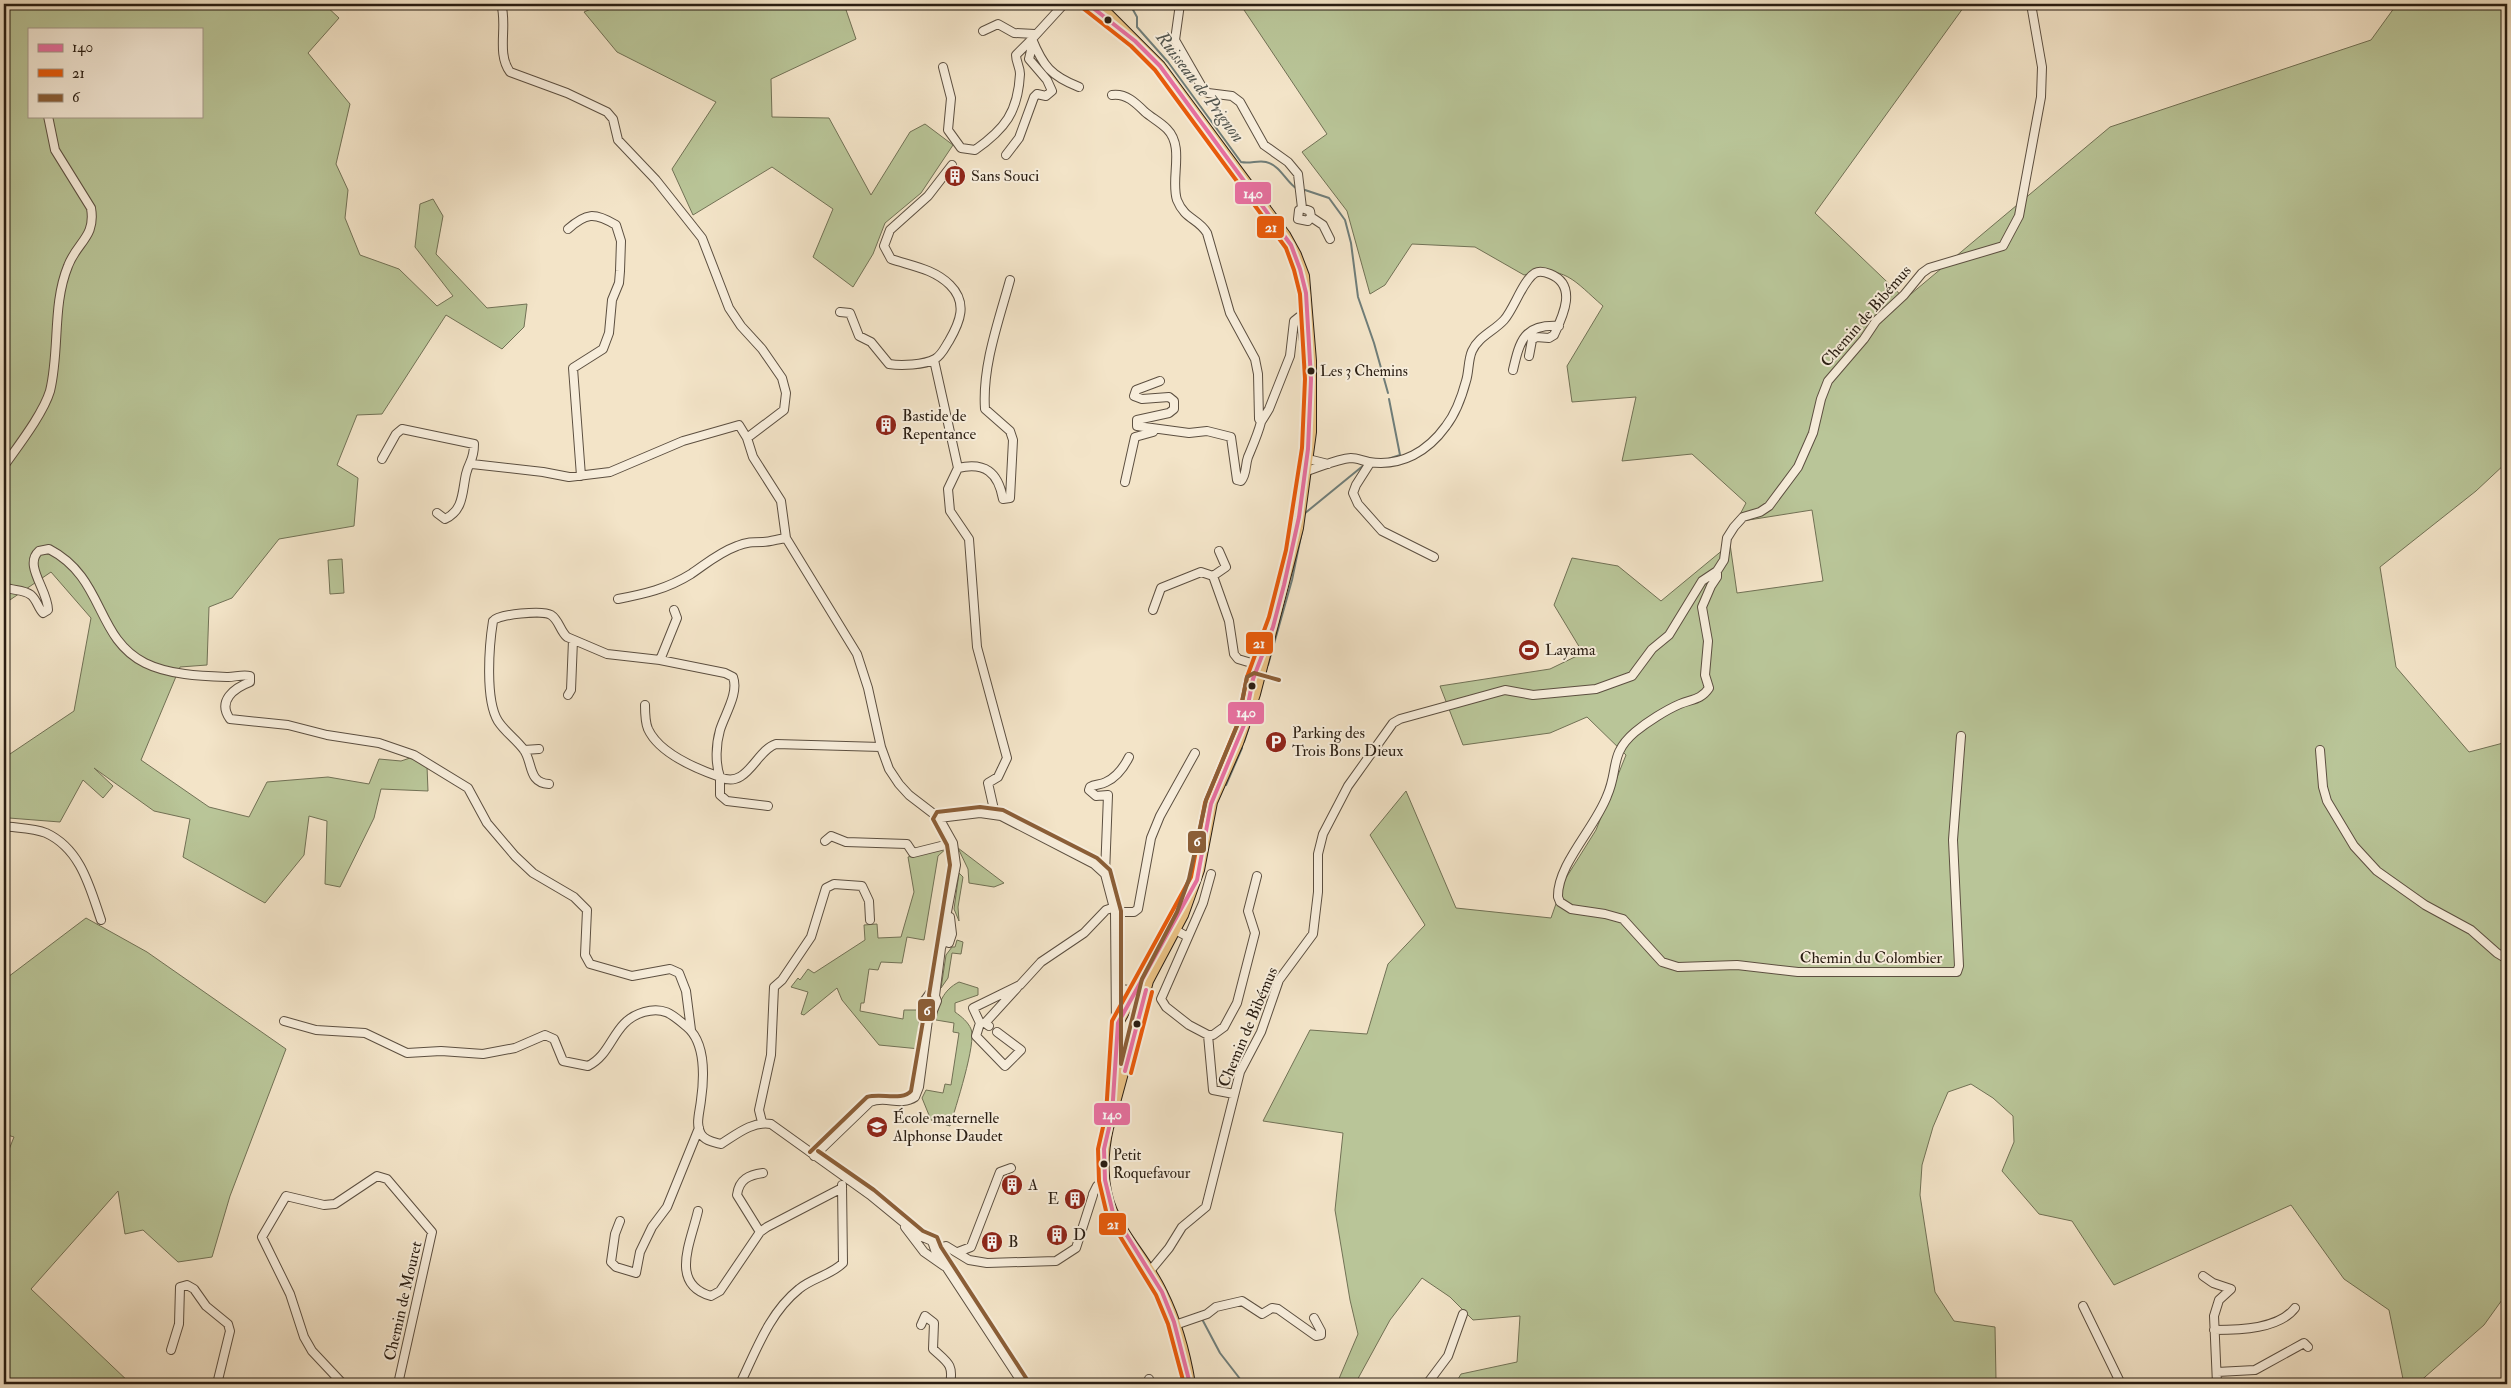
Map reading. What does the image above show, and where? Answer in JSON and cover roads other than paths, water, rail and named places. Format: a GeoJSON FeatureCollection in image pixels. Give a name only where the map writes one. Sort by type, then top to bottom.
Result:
{"type":"FeatureCollection","features":[{"type":"Feature","properties":{"kind":"main road"},"geometry":{"type":"LineString","coordinates":[[1088,4],[1136,41]]}},
{"type":"Feature","properties":{"kind":"main road"},"geometry":{"type":"LineString","coordinates":[[1098,4],[1136,41],[1169,78],[1291,245],[1304,276],[1312,361],[1311,432],[1308,466],[1298,528],[1270,635],[1243,728],[1212,802],[1199,870],[1191,894],[1148,981],[1104,1149],[1105,1180],[1113,1213],[1162,1292],[1175,1325],[1190,1384]]}},
{"type":"Feature","properties":{"kind":"main road"},"geometry":{"type":"LineString","coordinates":[[1243,728],[1258,665],[1270,635]]}},
{"type":"Feature","properties":{"kind":"main road"},"geometry":{"type":"LineString","coordinates":[[1112,1115],[1116,1030],[1127,1005],[1173,929]]}},
{"type":"Feature","properties":{"kind":"main road"},"geometry":{"type":"LineString","coordinates":[[1127,1005],[1140,1015]]}},
{"type":"Feature","properties":{"kind":"main road"},"geometry":{"type":"LineString","coordinates":[[1114,1066],[1120,1071],[1126,1069]]}},
{"type":"Feature","properties":{"kind":"street"},"geometry":{"type":"LineString","coordinates":[[501,4],[505,15],[503,48],[506,66],[510,72],[567,93],[607,112],[613,119],[618,140],[661,186],[702,238],[729,308],[741,326],[762,349],[782,378],[786,393],[784,410],[747,438]]}},
{"type":"Feature","properties":{"kind":"street"},"geometry":{"type":"LineString","coordinates":[[943,67],[951,98],[948,130],[961,148],[975,150],[1003,128],[1010,118],[1018,91],[1020,73],[1016,55],[1064,4]]}},
{"type":"Feature","properties":{"kind":"street"},"geometry":{"type":"LineString","coordinates":[[1180,4],[1176,40],[1202,87],[1208,92],[1232,96],[1240,102],[1264,145],[1288,162],[1298,174],[1302,208],[1299,210],[1298,218],[1304,222],[1311,217],[1323,226],[1330,240]]}},
{"type":"Feature","properties":{"kind":"street","name":"Chemin de Bibémus"},"geometry":{"type":"LineString","coordinates":[[1150,1271],[1169,1248],[1182,1227],[1206,1207],[1217,1170],[1240,1072],[1261,1032],[1279,980],[1313,934],[1318,892],[1318,854],[1323,834],[1348,786],[1393,723],[1400,718],[1506,690],[1533,694],[1596,689],[1632,676],[1652,649],[1669,635],[1702,581],[1717,571],[1724,560],[1727,538],[1734,527],[1743,517],[1760,512],[1769,506],[1798,467],[1813,433],[1828,381],[1864,339],[1876,321],[1904,295],[1922,272],[1929,268],[2003,246],[2019,216],[2041,98],[2042,67],[2031,4]]}},
{"type":"Feature","properties":{"kind":"street"},"geometry":{"type":"LineString","coordinates":[[983,31],[998,24],[1014,33],[1034,38]]}},
{"type":"Feature","properties":{"kind":"street"},"geometry":{"type":"LineString","coordinates":[[1034,38],[1040,61],[1062,80],[1079,87]]}},
{"type":"Feature","properties":{"kind":"street"},"geometry":{"type":"LineString","coordinates":[[1006,156],[1019,138],[1034,97],[1037,94],[1046,96],[1052,91],[1047,80],[1028,59],[1034,38]]}},
{"type":"Feature","properties":{"kind":"street"},"geometry":{"type":"LineString","coordinates":[[1112,95],[1119,94],[1134,102],[1167,129],[1173,140],[1177,198],[1183,213],[1204,226],[1230,313],[1255,360],[1258,374],[1259,419],[1261,422]]}},
{"type":"Feature","properties":{"kind":"street"},"geometry":{"type":"LineString","coordinates":[[4,466],[28,432],[49,394],[53,374],[61,293],[68,265],[90,234],[93,219],[91,208],[55,150],[48,118]]}},
{"type":"Feature","properties":{"kind":"street"},"geometry":{"type":"LineString","coordinates":[[840,312],[850,313],[859,336],[871,342],[889,364],[900,365],[934,360],[941,354],[959,324],[961,314],[960,299],[951,286],[936,274],[891,259],[884,246],[890,230],[928,196],[952,165]]}},
{"type":"Feature","properties":{"kind":"street"},"geometry":{"type":"LineString","coordinates":[[568,229],[582,217],[588,215],[616,225],[621,241],[619,283],[612,300],[609,333],[602,349],[573,368],[581,476]]}},
{"type":"Feature","properties":{"kind":"street"},"geometry":{"type":"LineString","coordinates":[[1308,466],[1330,464],[1349,458],[1370,463],[1398,462],[1416,456],[1447,426],[1466,382],[1472,351],[1480,339],[1504,321],[1516,304],[1524,285],[1534,274],[1549,274],[1558,278],[1566,289],[1568,302],[1554,335],[1549,338],[1536,337],[1532,340],[1529,356]]}},
{"type":"Feature","properties":{"kind":"street"},"geometry":{"type":"LineString","coordinates":[[958,468],[970,465],[984,468],[993,474],[1003,499],[1010,498],[1013,488],[1013,440],[1010,431],[985,409],[990,360],[1010,280]]}},
{"type":"Feature","properties":{"kind":"street"},"geometry":{"type":"LineString","coordinates":[[1160,381],[1141,387],[1134,393],[1137,399],[1165,396],[1174,401],[1174,409],[1169,413],[1136,422],[1140,428],[1189,433],[1207,431],[1231,437],[1235,475],[1237,480],[1241,481],[1261,422],[1270,409],[1290,356],[1294,320],[1299,317],[1302,320],[1305,348],[1312,361]]}},
{"type":"Feature","properties":{"kind":"street"},"geometry":{"type":"LineString","coordinates":[[1513,370],[1523,339],[1532,329],[1544,325],[1559,326]]}},
{"type":"Feature","properties":{"kind":"street"},"geometry":{"type":"LineString","coordinates":[[934,360],[958,468],[948,489],[950,511],[968,539],[977,647],[1007,758],[998,777],[988,783],[995,814]]}},
{"type":"Feature","properties":{"kind":"street"},"geometry":{"type":"LineString","coordinates":[[472,464],[542,472],[569,478],[610,472],[683,441],[739,425],[747,438],[753,457],[781,501],[786,538],[857,654],[871,698],[881,747],[899,784],[943,817],[953,843],[956,865],[949,906],[952,934],[940,960],[915,1097],[906,1102],[878,1099],[870,1102],[814,1156]]}},
{"type":"Feature","properties":{"kind":"street"},"geometry":{"type":"LineString","coordinates":[[382,460],[396,434],[402,429],[474,444],[472,464],[467,471],[458,508],[445,519],[437,513]]}},
{"type":"Feature","properties":{"kind":"street"},"geometry":{"type":"LineString","coordinates":[[1125,482],[1136,436],[1157,429]]}},
{"type":"Feature","properties":{"kind":"street"},"geometry":{"type":"LineString","coordinates":[[1370,463],[1353,493],[1358,504],[1382,531],[1434,557]]}},
{"type":"Feature","properties":{"kind":"street"},"geometry":{"type":"LineString","coordinates":[[1308,466],[1330,464]]}},
{"type":"Feature","properties":{"kind":"street"},"geometry":{"type":"LineString","coordinates":[[618,599],[650,594],[666,588],[706,562],[736,546],[754,540],[764,542],[786,538]]}},
{"type":"Feature","properties":{"kind":"street"},"geometry":{"type":"LineString","coordinates":[[4,587],[28,593],[36,600],[40,611],[43,613],[48,610],[42,584],[32,563],[33,558],[39,551],[50,550],[78,570],[94,595],[116,640],[136,658],[171,672],[228,677],[250,676],[250,682],[236,688],[227,698],[226,711],[230,719],[288,725],[327,735],[394,747],[414,755],[468,788],[487,822],[515,856],[534,873],[574,897],[586,910],[586,955],[590,964],[632,976],[664,969],[676,970],[679,973],[686,991],[691,1030],[699,1048],[702,1063],[699,1128],[701,1135],[721,1144],[750,1126],[762,1122],[777,1127],[920,1236],[932,1241],[935,1250],[1022,1383]]}},
{"type":"Feature","properties":{"kind":"street"},"geometry":{"type":"LineString","coordinates":[[1213,576],[1226,567],[1219,551]]}},
{"type":"Feature","properties":{"kind":"street","name":"Chemin du Colombier"},"geometry":{"type":"LineString","coordinates":[[1717,571],[1717,577],[1702,607],[1708,641],[1705,675],[1709,688],[1700,698],[1679,704],[1641,728],[1624,743],[1615,757],[1614,776],[1607,796],[1592,827],[1575,851],[1561,877],[1558,897],[1563,904],[1571,909],[1605,914],[1626,922],[1662,962],[1678,967],[1737,965],[1798,972],[1958,972],[1953,840],[1961,736]]}},
{"type":"Feature","properties":{"kind":"street"},"geometry":{"type":"LineString","coordinates":[[1153,610],[1161,588],[1200,572],[1213,576]]}},
{"type":"Feature","properties":{"kind":"street"},"geometry":{"type":"LineString","coordinates":[[1213,576],[1229,621],[1234,654],[1238,659],[1258,665]]}},
{"type":"Feature","properties":{"kind":"street"},"geometry":{"type":"LineString","coordinates":[[660,660],[677,618],[674,610]]}},
{"type":"Feature","properties":{"kind":"street"},"geometry":{"type":"LineString","coordinates":[[549,784],[542,784],[534,778],[524,750],[506,731],[494,713],[490,656],[493,622],[499,616],[547,613],[554,618],[563,633],[573,640],[607,654],[660,660],[725,673],[733,677],[735,686],[720,730],[717,748],[720,795],[727,802],[768,806]]}},
{"type":"Feature","properties":{"kind":"street"},"geometry":{"type":"LineString","coordinates":[[568,695],[571,690],[573,640]]}},
{"type":"Feature","properties":{"kind":"street"},"geometry":{"type":"LineString","coordinates":[[645,705],[646,721],[653,736],[678,758],[720,777],[732,779],[739,777],[756,764],[770,746],[776,744],[881,747]]}},
{"type":"Feature","properties":{"kind":"street"},"geometry":{"type":"LineString","coordinates":[[524,750],[539,749]]}},
{"type":"Feature","properties":{"kind":"street"},"geometry":{"type":"LineString","coordinates":[[2320,750],[2322,787],[2327,801],[2354,846],[2377,871],[2426,905],[2471,930],[2497,953],[2507,958]]}},
{"type":"Feature","properties":{"kind":"street"},"geometry":{"type":"LineString","coordinates":[[989,1026],[985,1023],[1041,962],[1084,934],[1106,910],[1115,909],[1134,912],[1138,909],[1154,831],[1160,816],[1195,753]]}},
{"type":"Feature","properties":{"kind":"street"},"geometry":{"type":"LineString","coordinates":[[1116,1030],[1115,909],[1105,874],[1108,795],[1096,796],[1089,790],[1090,787],[1106,783],[1118,773],[1129,757]]}},
{"type":"Feature","properties":{"kind":"street"},"geometry":{"type":"LineString","coordinates":[[943,817],[980,813],[995,814],[1011,820],[1086,860],[1105,874]]}},
{"type":"Feature","properties":{"kind":"street"},"geometry":{"type":"LineString","coordinates":[[4,826],[46,833],[64,845],[88,876],[101,920]]}},
{"type":"Feature","properties":{"kind":"street"},"geometry":{"type":"LineString","coordinates":[[825,842],[831,836],[846,842],[906,844],[913,853],[953,843]]}},
{"type":"Feature","properties":{"kind":"street"},"geometry":{"type":"LineString","coordinates":[[1211,874],[1203,903],[1161,999],[1166,1007],[1208,1035],[1212,1035],[1224,1027],[1237,1003],[1255,933],[1248,911],[1256,876]]}},
{"type":"Feature","properties":{"kind":"street"},"geometry":{"type":"LineString","coordinates":[[762,1122],[759,1110],[771,1055],[774,987],[782,980],[810,936],[826,888],[834,884],[862,886],[869,901],[870,920]]}},
{"type":"Feature","properties":{"kind":"street"},"geometry":{"type":"LineString","coordinates":[[1173,929],[1188,936]]}},
{"type":"Feature","properties":{"kind":"street"},"geometry":{"type":"LineString","coordinates":[[1115,981],[1122,989],[1135,991]]}},
{"type":"Feature","properties":{"kind":"street"},"geometry":{"type":"LineString","coordinates":[[1115,981],[1127,1005]]}},
{"type":"Feature","properties":{"kind":"street"},"geometry":{"type":"LineString","coordinates":[[997,1032],[1021,1050],[1005,1066],[976,1036],[980,1023],[973,1008],[1020,984]]}},
{"type":"Feature","properties":{"kind":"street"},"geometry":{"type":"LineString","coordinates":[[284,1021],[316,1030],[365,1033],[407,1052],[441,1051],[483,1054],[516,1048],[545,1035],[554,1039],[563,1061],[588,1066],[602,1056],[626,1020],[641,1013],[656,1009],[669,1012],[691,1030]]}},
{"type":"Feature","properties":{"kind":"street"},"geometry":{"type":"LineString","coordinates":[[1208,1035],[1213,1090],[1234,1094]]}},
{"type":"Feature","properties":{"kind":"street"},"geometry":{"type":"LineString","coordinates":[[620,1221],[615,1234],[611,1262],[616,1267],[636,1273],[640,1252],[652,1228],[667,1207],[699,1128]]}},
{"type":"Feature","properties":{"kind":"street"},"geometry":{"type":"LineString","coordinates":[[958,1252],[971,1247],[1000,1172],[1011,1168]]}},
{"type":"Feature","properties":{"kind":"street"},"geometry":{"type":"LineString","coordinates":[[760,1232],[737,1195],[746,1178],[763,1173]]}},
{"type":"Feature","properties":{"kind":"street","name":"Chemin de Mouret"},"geometry":{"type":"LineString","coordinates":[[343,1384],[312,1351],[304,1337],[290,1294],[262,1237],[286,1196],[324,1205],[335,1204],[377,1176],[387,1179],[432,1232],[398,1384]]}},
{"type":"Feature","properties":{"kind":"street"},"geometry":{"type":"LineString","coordinates":[[740,1384],[766,1329],[781,1306],[799,1288],[842,1263],[843,1177]]}},
{"type":"Feature","properties":{"kind":"street"},"geometry":{"type":"LineString","coordinates":[[935,1250],[946,1246],[969,1260],[987,1263],[1056,1261],[1068,1255],[1076,1248],[1093,1195],[1097,1186],[1105,1180]]}},
{"type":"Feature","properties":{"kind":"street"},"geometry":{"type":"LineString","coordinates":[[844,1200],[854,1184]]}},
{"type":"Feature","properties":{"kind":"street"},"geometry":{"type":"LineString","coordinates":[[698,1212],[685,1274],[690,1284],[711,1296],[720,1291],[760,1232],[842,1188]]}},
{"type":"Feature","properties":{"kind":"street"},"geometry":{"type":"LineString","coordinates":[[901,1221],[924,1252],[949,1270]]}},
{"type":"Feature","properties":{"kind":"street"},"geometry":{"type":"LineString","coordinates":[[2203,1276],[2212,1283],[2231,1289],[2215,1306],[2214,1330],[2217,1384]]}},
{"type":"Feature","properties":{"kind":"street"},"geometry":{"type":"LineString","coordinates":[[171,1350],[179,1324],[178,1293],[180,1287],[187,1285],[194,1288],[206,1306],[228,1324],[230,1331],[217,1384]]}},
{"type":"Feature","properties":{"kind":"street"},"geometry":{"type":"LineString","coordinates":[[1175,1325],[1207,1314],[1216,1308],[1242,1301],[1262,1314],[1272,1308],[1278,1309],[1316,1336],[1321,1335],[1321,1331],[1314,1318]]}},
{"type":"Feature","properties":{"kind":"street"},"geometry":{"type":"LineString","coordinates":[[2083,1306],[2121,1384]]}},
{"type":"Feature","properties":{"kind":"street"},"geometry":{"type":"LineString","coordinates":[[2214,1330],[2277,1322],[2289,1316],[2296,1308]]}},
{"type":"Feature","properties":{"kind":"street"},"geometry":{"type":"LineString","coordinates":[[1427,1384],[1448,1356],[1464,1314]]}},
{"type":"Feature","properties":{"kind":"street"},"geometry":{"type":"LineString","coordinates":[[921,1325],[925,1316],[934,1323],[933,1349],[950,1365],[952,1370],[950,1384]]}},
{"type":"Feature","properties":{"kind":"street"},"geometry":{"type":"LineString","coordinates":[[2217,1372],[2255,1370],[2304,1343],[2308,1347]]}},
{"type":"Feature","properties":{"kind":"waterway","name":"Ruisseau de Prignon"},"geometry":{"type":"LineString","coordinates":[[1118,4],[1132,8],[1137,17],[1137,27],[1168,62],[1241,162],[1266,162],[1271,164],[1297,189]]}},
{"type":"Feature","properties":{"kind":"waterway","name":"Ruisseau de Prignon"},"geometry":{"type":"LineString","coordinates":[[1305,190],[1329,198],[1345,220],[1351,243],[1358,297],[1374,343],[1388,393]]}},
{"type":"Feature","properties":{"kind":"waterway","name":"Ruisseau de Prignon"},"geometry":{"type":"LineString","coordinates":[[1388,459],[1400,455],[1389,399]]}},
{"type":"Feature","properties":{"kind":"waterway"},"geometry":{"type":"LineString","coordinates":[[1304,514],[1364,465]]}},
{"type":"Feature","properties":{"kind":"waterway"},"geometry":{"type":"LineString","coordinates":[[1268,665],[1292,580],[1302,531]]}},
{"type":"Feature","properties":{"kind":"waterway"},"geometry":{"type":"LineString","coordinates":[[1244,742],[1249,727]]}},
{"type":"Feature","properties":{"kind":"waterway"},"geometry":{"type":"LineString","coordinates":[[1226,785],[1242,748]]}},
{"type":"Feature","properties":{"kind":"waterway"},"geometry":{"type":"LineString","coordinates":[[1202,1319],[1220,1353],[1244,1384]]}},
{"type":"Feature","properties":{"kind":"place","name":"Sans Souci"},"geometry":{"type":"Point","coordinates":[955,176]}},
{"type":"Feature","properties":{"kind":"place","name":"Les 3 Chemins"},"geometry":{"type":"Point","coordinates":[1311,371]}},
{"type":"Feature","properties":{"kind":"place","name":"Bastide de Repentance"},"geometry":{"type":"Point","coordinates":[886,425]}},
{"type":"Feature","properties":{"kind":"place","name":"Layama"},"geometry":{"type":"Point","coordinates":[1529,650]}},
{"type":"Feature","properties":{"kind":"place","name":"Parking des Trois Bons Dieux"},"geometry":{"type":"Point","coordinates":[1276,742]}},
{"type":"Feature","properties":{"kind":"place","name":"École maternelle Alphonse Daudet"},"geometry":{"type":"Point","coordinates":[877,1127]}},
{"type":"Feature","properties":{"kind":"place","name":"Petit Roquefavour"},"geometry":{"type":"Point","coordinates":[1104,1164]}},
{"type":"Feature","properties":{"kind":"place","name":"A"},"geometry":{"type":"Point","coordinates":[1012,1185]}},
{"type":"Feature","properties":{"kind":"place","name":"E"},"geometry":{"type":"Point","coordinates":[1075,1199]}},
{"type":"Feature","properties":{"kind":"place","name":"D"},"geometry":{"type":"Point","coordinates":[1057,1235]}},
{"type":"Feature","properties":{"kind":"place","name":"B"},"geometry":{"type":"Point","coordinates":[992,1242]}}]}
